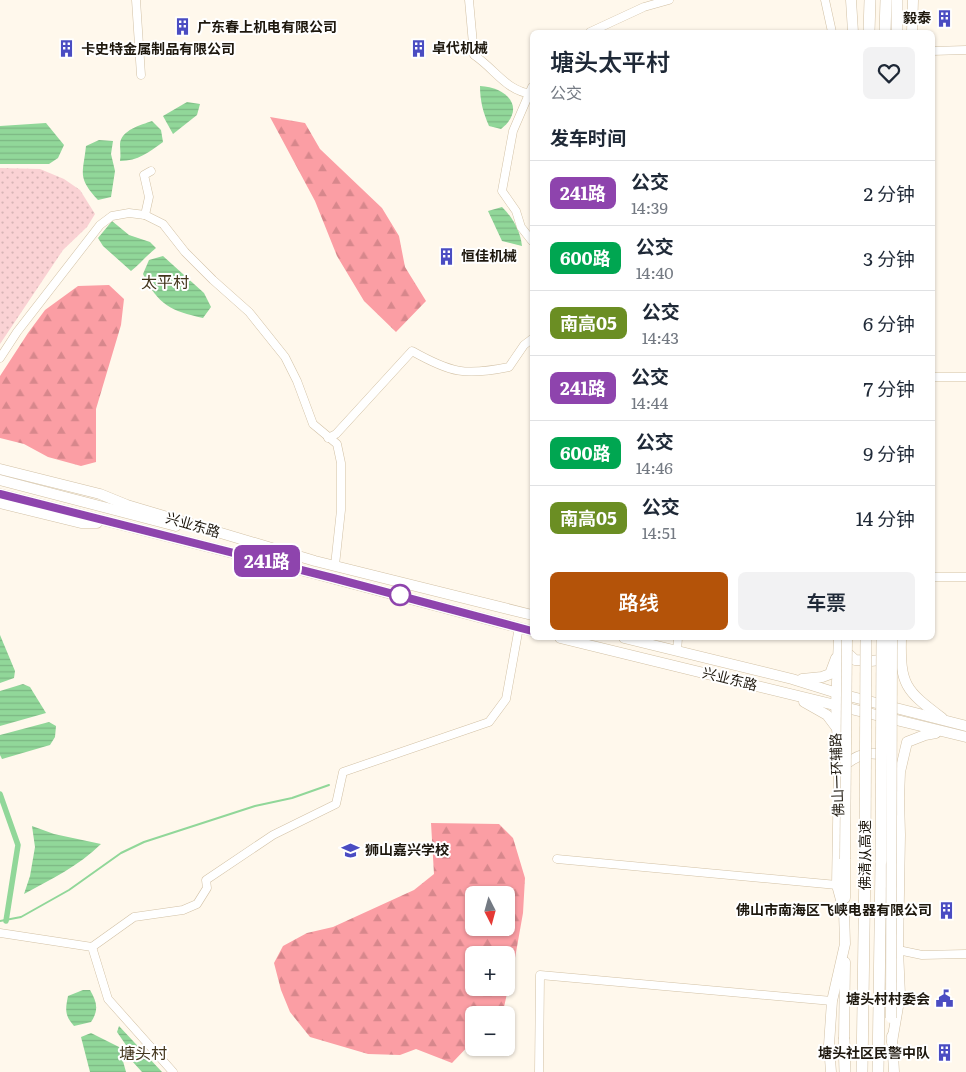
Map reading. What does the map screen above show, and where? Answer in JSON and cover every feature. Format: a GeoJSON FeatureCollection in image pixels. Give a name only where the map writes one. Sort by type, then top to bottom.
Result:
{"type":"FeatureCollection","features":[{"type":"Feature","properties":{"kind":"highway"},"geometry":{"type":"LineString","coordinates":[[869,30],[870,0]]}},
{"type":"Feature","properties":{"kind":"highway"},"geometry":{"type":"LineString","coordinates":[[885,30],[886,0]]}},
{"type":"Feature","properties":{"kind":"highway"},"geometry":{"type":"LineString","coordinates":[[896,30],[897,0]]}},
{"type":"Feature","properties":{"kind":"highway","name":"佛清从高速"},"geometry":{"type":"LineString","coordinates":[[862,1072],[866,640]]}},
{"type":"Feature","properties":{"kind":"highway","name":"佛清从高速"},"geometry":{"type":"LineString","coordinates":[[878,1072],[882,640]]}},
{"type":"Feature","properties":{"kind":"highway"},"geometry":{"type":"LineString","coordinates":[[844,1040],[846,1072]]}},
{"type":"Feature","properties":{"kind":"main road"},"geometry":{"type":"LineString","coordinates":[[851,0],[854,30]]}},
{"type":"Feature","properties":{"kind":"main road"},"geometry":{"type":"LineString","coordinates":[[854,30],[856,0]]}},
{"type":"Feature","properties":{"kind":"main road"},"geometry":{"type":"LineString","coordinates":[[912,30],[913,0]]}},
{"type":"Feature","properties":{"kind":"main road","name":"兴业东路"},"geometry":{"type":"LineString","coordinates":[[0,468],[100,494],[127,505],[334,566],[530,615]]}},
{"type":"Feature","properties":{"kind":"main road"},"geometry":{"type":"LineString","coordinates":[[0,480],[127,514],[315,560]]}},
{"type":"Feature","properties":{"kind":"main road","name":"兴业东路"},"geometry":{"type":"LineString","coordinates":[[0,494],[344,581],[530,631]]}},
{"type":"Feature","properties":{"kind":"main road"},"geometry":{"type":"LineString","coordinates":[[0,503],[81,523],[117,524]]}},
{"type":"Feature","properties":{"kind":"main road","name":"兴业东路"},"geometry":{"type":"LineString","coordinates":[[568,640],[966,737]]}},
{"type":"Feature","properties":{"kind":"main road","name":"兴业东路"},"geometry":{"type":"LineString","coordinates":[[633,640],[792,679],[837,693],[966,726]]}},
{"type":"Feature","properties":{"kind":"main road"},"geometry":{"type":"LineString","coordinates":[[842,640],[852,658],[859,660],[889,659],[901,650]]}},
{"type":"Feature","properties":{"kind":"main road"},"geometry":{"type":"LineString","coordinates":[[792,679],[815,678],[830,674],[842,640]]}},
{"type":"Feature","properties":{"kind":"main road","name":"佛山一环辅路"},"geometry":{"type":"LineString","coordinates":[[842,640],[836,704],[839,769],[837,885],[844,911]]}},
{"type":"Feature","properties":{"kind":"main road","name":"佛山一环辅路"},"geometry":{"type":"LineString","coordinates":[[831,1072],[829,1045],[832,1001],[845,944],[842,640]]}},
{"type":"Feature","properties":{"kind":"main road"},"geometry":{"type":"LineString","coordinates":[[892,640],[891,1018],[894,1072]]}},
{"type":"Feature","properties":{"kind":"main road"},"geometry":{"type":"LineString","coordinates":[[901,640],[903,673],[906,687],[914,696],[947,721]]}},
{"type":"Feature","properties":{"kind":"main road"},"geometry":{"type":"LineString","coordinates":[[782,692],[818,709],[827,715],[836,727]]}},
{"type":"Feature","properties":{"kind":"main road"},"geometry":{"type":"LineString","coordinates":[[892,1042],[900,994],[898,950],[900,772],[906,742],[925,734],[947,732]]}},
{"type":"Feature","properties":{"kind":"main road"},"geometry":{"type":"LineString","coordinates":[[839,769],[857,756],[877,754],[890,759],[900,772]]}},
{"type":"Feature","properties":{"kind":"main road"},"geometry":{"type":"LineString","coordinates":[[844,1040],[845,944]]}},
{"type":"Feature","properties":{"kind":"street"},"geometry":{"type":"LineString","coordinates":[[136,0],[141,75]]}},
{"type":"Feature","properties":{"kind":"street"},"geometry":{"type":"LineString","coordinates":[[469,0],[474,55],[486,62],[495,74],[521,93],[530,92]]}},
{"type":"Feature","properties":{"kind":"street"},"geometry":{"type":"LineString","coordinates":[[594,30],[644,7],[669,0]]}},
{"type":"Feature","properties":{"kind":"street"},"geometry":{"type":"LineString","coordinates":[[825,0],[832,30]]}},
{"type":"Feature","properties":{"kind":"street"},"geometry":{"type":"LineString","coordinates":[[935,51],[966,50]]}},
{"type":"Feature","properties":{"kind":"street"},"geometry":{"type":"LineString","coordinates":[[530,94],[513,131],[502,192],[516,211],[522,227],[530,238]]}},
{"type":"Feature","properties":{"kind":"street"},"geometry":{"type":"LineString","coordinates":[[145,215],[149,197],[144,175],[150,171]]}},
{"type":"Feature","properties":{"kind":"street"},"geometry":{"type":"LineString","coordinates":[[0,358],[16,332],[100,225],[112,216],[129,213],[145,215],[163,224],[213,280],[249,312],[285,357],[297,381],[313,424],[337,444],[341,463],[341,510],[334,566]]}},
{"type":"Feature","properties":{"kind":"street"},"geometry":{"type":"LineString","coordinates":[[328,438],[336,434],[412,351],[435,364],[455,371],[484,372],[509,367],[524,344],[530,340]]}},
{"type":"Feature","properties":{"kind":"street"},"geometry":{"type":"LineString","coordinates":[[935,377],[966,377]]}},
{"type":"Feature","properties":{"kind":"street"},"geometry":{"type":"LineString","coordinates":[[935,577],[966,577]]}},
{"type":"Feature","properties":{"kind":"street"},"geometry":{"type":"LineString","coordinates":[[0,933],[92,948],[134,917],[183,910],[196,904],[207,888],[206,880],[273,835],[336,804],[343,772],[489,722],[506,699],[519,628]]}},
{"type":"Feature","properties":{"kind":"street"},"geometry":{"type":"LineString","coordinates":[[677,650],[678,640]]}},
{"type":"Feature","properties":{"kind":"street"},"geometry":{"type":"LineString","coordinates":[[557,859],[837,885]]}},
{"type":"Feature","properties":{"kind":"street"},"geometry":{"type":"LineString","coordinates":[[92,948],[108,999],[173,1072]]}},
{"type":"Feature","properties":{"kind":"street"},"geometry":{"type":"LineString","coordinates":[[898,950],[922,955],[966,954]]}},
{"type":"Feature","properties":{"kind":"street"},"geometry":{"type":"LineString","coordinates":[[539,1072],[540,975],[832,1001]]}},
{"type":"Feature","properties":{"kind":"shaded area"},"geometry":{"type":"Polygon","coordinates":[[[480,86],[498,90],[510,100],[513,106],[509,121],[501,129],[489,126],[482,106],[480,86]]]}},
{"type":"Feature","properties":{"kind":"shaded area"},"geometry":{"type":"Polygon","coordinates":[[[187,102],[200,104],[197,115],[173,134],[163,116],[187,102]]]}},
{"type":"Feature","properties":{"kind":"shaded area"},"geometry":{"type":"Polygon","coordinates":[[[152,121],[161,130],[163,142],[138,158],[120,161],[120,144],[124,135],[137,126],[152,121]]]}},
{"type":"Feature","properties":{"kind":"shaded area"},"geometry":{"type":"Polygon","coordinates":[[[46,123],[64,145],[58,158],[49,164],[0,164],[0,126],[46,123]]]}},
{"type":"Feature","properties":{"kind":"shaded area"},"geometry":{"type":"Polygon","coordinates":[[[99,140],[113,141],[111,154],[115,171],[111,197],[98,200],[84,180],[83,169],[86,146],[99,140]]]}},
{"type":"Feature","properties":{"kind":"shaded area"},"geometry":{"type":"Polygon","coordinates":[[[0,168],[40,169],[64,179],[80,190],[95,214],[87,227],[63,250],[0,344],[0,168]]]}},
{"type":"Feature","properties":{"kind":"shaded area"},"geometry":{"type":"Polygon","coordinates":[[[502,207],[515,225],[520,235],[522,246],[502,241],[488,211],[502,207]]]}},
{"type":"Feature","properties":{"kind":"shaded area"},"geometry":{"type":"Polygon","coordinates":[[[112,221],[129,235],[150,242],[156,248],[131,271],[103,246],[98,238],[112,221]]]}},
{"type":"Feature","properties":{"kind":"shaded area"},"geometry":{"type":"Polygon","coordinates":[[[163,256],[204,293],[211,307],[203,318],[174,309],[160,300],[154,293],[143,274],[149,260],[163,256]]]}},
{"type":"Feature","properties":{"kind":"shaded area"},"geometry":{"type":"Polygon","coordinates":[[[0,635],[15,671],[14,678],[0,683],[0,635]]]}},
{"type":"Feature","properties":{"kind":"shaded area"},"geometry":{"type":"Polygon","coordinates":[[[23,684],[30,687],[46,713],[0,726],[0,691],[23,684]]]}},
{"type":"Feature","properties":{"kind":"shaded area"},"geometry":{"type":"Polygon","coordinates":[[[49,722],[56,726],[55,737],[50,745],[2,759],[0,755],[0,735],[49,722]]]}},
{"type":"Feature","properties":{"kind":"shaded area"},"geometry":{"type":"Polygon","coordinates":[[[32,826],[54,834],[101,844],[74,866],[24,894],[30,876],[35,847],[32,826]]]}},
{"type":"Feature","properties":{"kind":"shaded area"},"geometry":{"type":"Polygon","coordinates":[[[83,990],[90,990],[96,1002],[95,1014],[91,1022],[74,1026],[66,1012],[68,996],[83,990]]]}},
{"type":"Feature","properties":{"kind":"shaded area"},"geometry":{"type":"Polygon","coordinates":[[[119,1026],[162,1072],[142,1072],[132,1061],[128,1048],[117,1032],[119,1026]]]}},
{"type":"Feature","properties":{"kind":"shaded area"},"geometry":{"type":"Polygon","coordinates":[[[91,1033],[119,1047],[126,1072],[90,1072],[81,1037],[91,1033]]]}},
{"type":"Feature","properties":{"kind":"green space"},"geometry":{"type":"Polygon","coordinates":[[[270,117],[305,123],[320,149],[382,208],[399,236],[405,267],[426,301],[396,332],[364,301],[337,256],[315,201],[270,117]]]}},
{"type":"Feature","properties":{"kind":"green space"},"geometry":{"type":"Polygon","coordinates":[[[109,285],[124,299],[121,325],[96,409],[96,462],[81,466],[48,457],[24,444],[0,438],[0,376],[28,333],[45,310],[78,286],[109,285]]]}},
{"type":"Feature","properties":{"kind":"green space"},"geometry":{"type":"Polygon","coordinates":[[[431,823],[499,824],[513,838],[525,878],[523,913],[515,958],[515,946],[465,946],[465,996],[506,996],[504,1006],[465,1006],[465,1049],[452,1063],[416,1049],[400,1055],[368,1054],[310,1037],[290,1012],[281,990],[274,963],[283,946],[307,933],[333,927],[414,890],[434,874],[431,823]]]}},
{"type":"Feature","properties":{"kind":"waterway"},"geometry":{"type":"LineString","coordinates":[[0,921],[21,917],[69,890],[121,853],[144,842],[255,806],[292,798],[329,785]]}},
{"type":"Feature","properties":{"kind":"waterway"},"geometry":{"type":"LineString","coordinates":[[0,794],[18,845],[6,921]]}},
{"type":"Feature","properties":{"kind":"bus line","name":"241路"},"geometry":{"type":"LineString","coordinates":[[0,494],[400,595],[530,630]]}},
{"type":"Feature","properties":{"kind":"place","name":"毅泰"},"geometry":{"type":"Point","coordinates":[945,18]}},
{"type":"Feature","properties":{"kind":"place","name":"广东春上机电有限公司"},"geometry":{"type":"Point","coordinates":[183,27]}},
{"type":"Feature","properties":{"kind":"place","name":"卓代机械"},"geometry":{"type":"Point","coordinates":[418,48]}},
{"type":"Feature","properties":{"kind":"place","name":"卡史特金属制品有限公司"},"geometry":{"type":"Point","coordinates":[67,49]}},
{"type":"Feature","properties":{"kind":"place","name":"恒佳机械"},"geometry":{"type":"Point","coordinates":[447,256]}},
{"type":"Feature","properties":{"kind":"place","name":"狮山嘉兴学校"},"geometry":{"type":"Point","coordinates":[351,850]}},
{"type":"Feature","properties":{"kind":"place","name":"佛山市南海区飞峡电器有限公司"},"geometry":{"type":"Point","coordinates":[946,910]}},
{"type":"Feature","properties":{"kind":"place","name":"塘头村村委会"},"geometry":{"type":"Point","coordinates":[944,999]}},
{"type":"Feature","properties":{"kind":"place","name":"塘头社区民警中队"},"geometry":{"type":"Point","coordinates":[944,1053]}},
{"type":"Feature","properties":{"kind":"district","name":"太平村"},"geometry":{"type":"Point","coordinates":[165,282]}},
{"type":"Feature","properties":{"kind":"district","name":"塘头村"},"geometry":{"type":"Point","coordinates":[143,1053]}}]}
